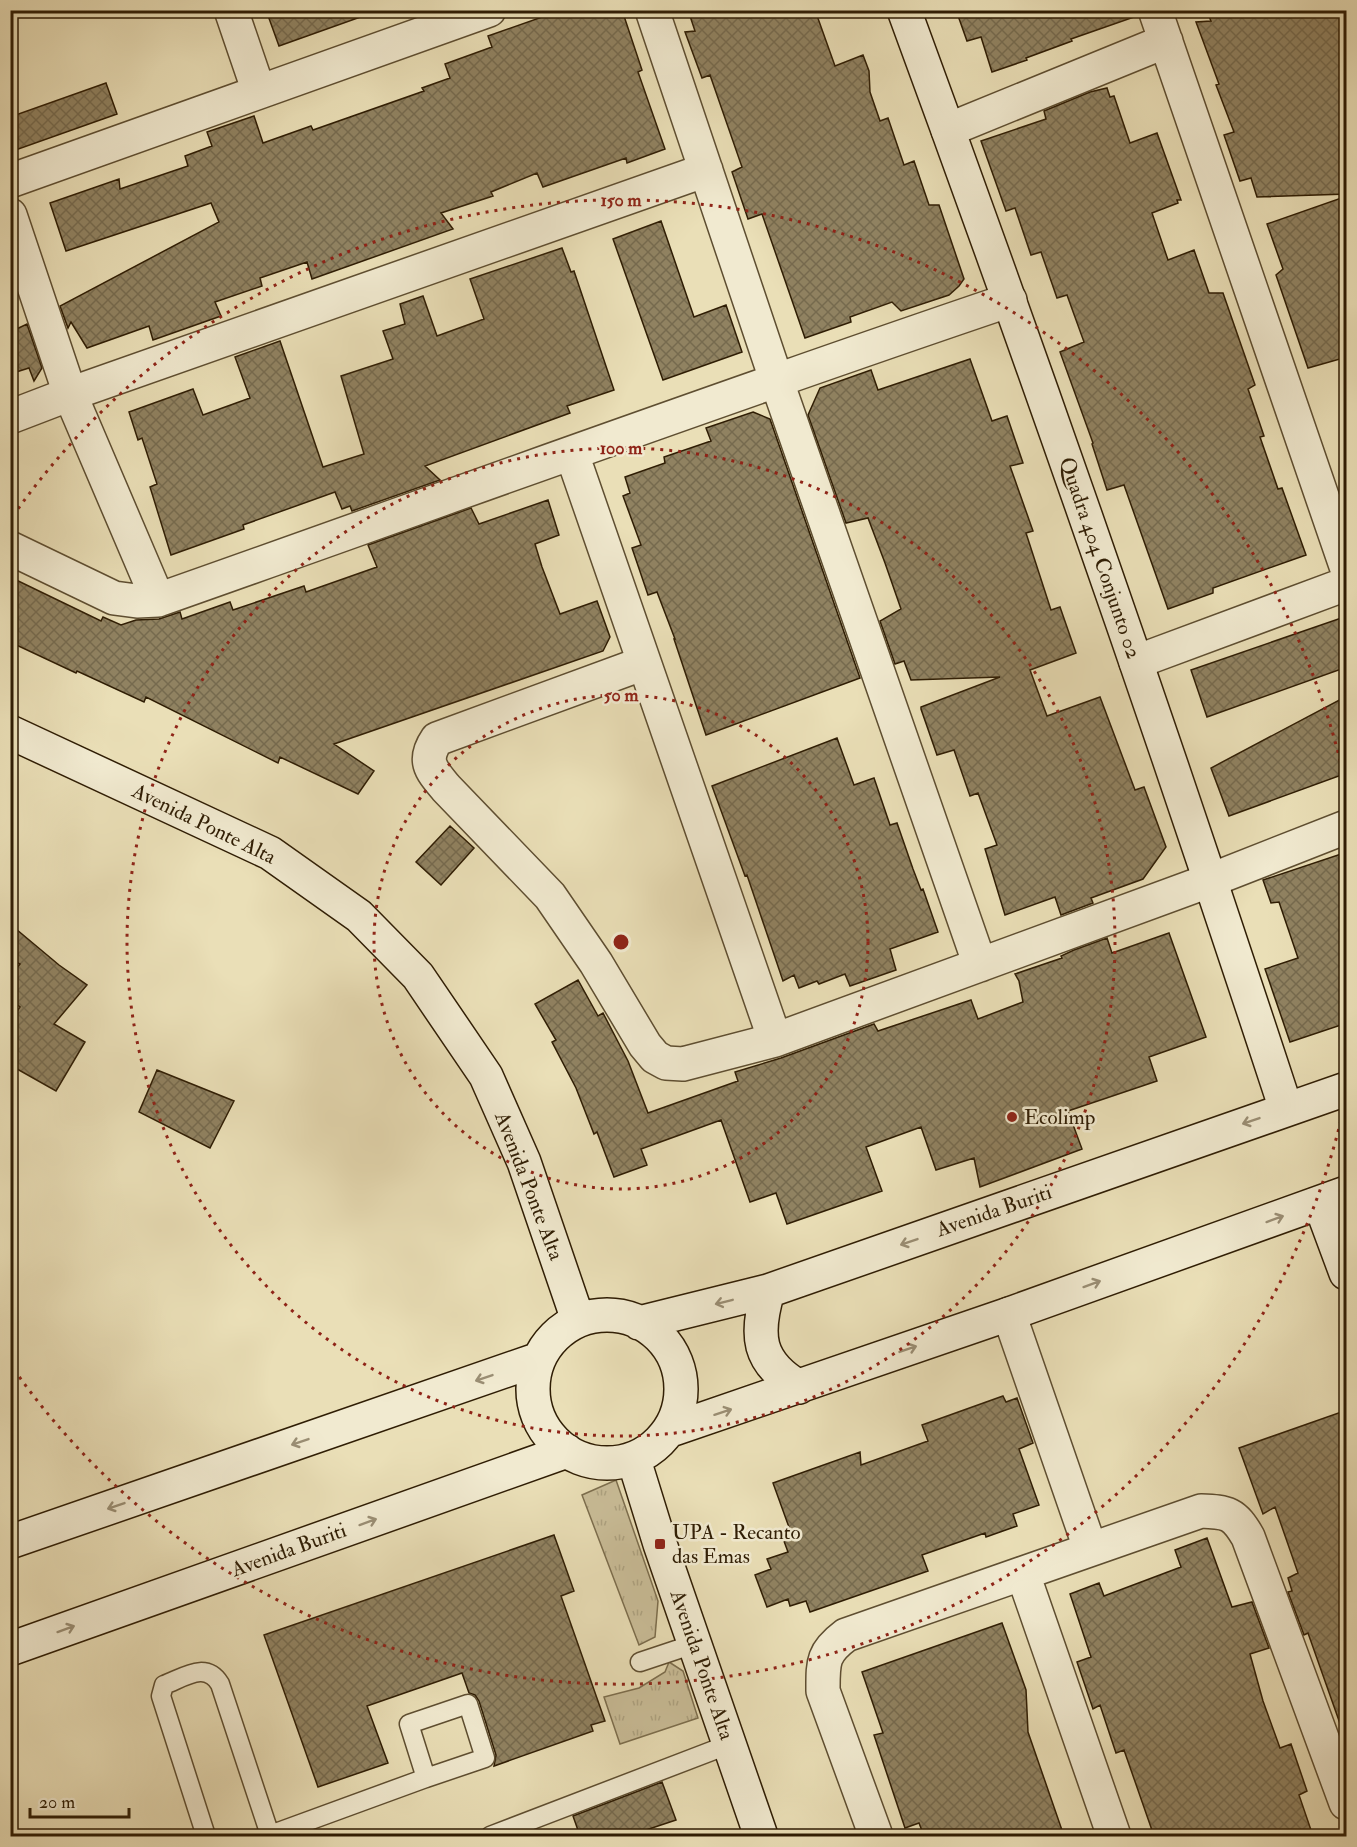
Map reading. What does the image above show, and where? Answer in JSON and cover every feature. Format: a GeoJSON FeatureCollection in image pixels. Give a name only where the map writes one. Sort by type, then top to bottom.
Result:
{"type":"FeatureCollection","features":[{"type":"Feature","properties":{"kind":"street"},"geometry":{"type":"LineString","coordinates":[[231,10],[259,92]]}},
{"type":"Feature","properties":{"kind":"street"},"geometry":{"type":"LineString","coordinates":[[10,181],[489,10]]}},
{"type":"Feature","properties":{"kind":"street"},"geometry":{"type":"LineString","coordinates":[[652,10],[776,379],[980,965]]}},
{"type":"Feature","properties":{"kind":"street","name":"Quadra 404 Conjunto 02"},"geometry":{"type":"LineString","coordinates":[[904,10],[1010,300],[1136,662],[1286,1109]]}},
{"type":"Feature","properties":{"kind":"street"},"geometry":{"type":"LineString","coordinates":[[1155,10],[1347,566]]}},
{"type":"Feature","properties":{"kind":"street"},"geometry":{"type":"LineString","coordinates":[[948,130],[1166,41]]}},
{"type":"Feature","properties":{"kind":"street"},"geometry":{"type":"LineString","coordinates":[[10,417],[706,170]]}},
{"type":"Feature","properties":{"kind":"street"},"geometry":{"type":"LineString","coordinates":[[10,215],[70,394],[158,600]]}},
{"type":"Feature","properties":{"kind":"street"},"geometry":{"type":"LineString","coordinates":[[10,548],[114,598],[158,600],[572,454],[776,379],[1010,300]]}},
{"type":"Feature","properties":{"kind":"street"},"geometry":{"type":"LineString","coordinates":[[572,454],[775,1040]]}},
{"type":"Feature","properties":{"kind":"street"},"geometry":{"type":"LineString","coordinates":[[1136,662],[1347,584]]}},
{"type":"Feature","properties":{"kind":"street"},"geometry":{"type":"LineString","coordinates":[[644,663],[437,739],[430,749],[428,762],[434,774],[446,788],[549,896],[596,963],[645,1045],[655,1057],[666,1063],[684,1064],[775,1040],[1211,880],[1347,827]]}},
{"type":"Feature","properties":{"kind":"street","name":"Avenida Ponte Alta"},"geometry":{"type":"LineString","coordinates":[[10,732],[270,853],[359,916],[418,976],[486,1076],[524,1162],[578,1320]]}},
{"type":"Feature","properties":{"kind":"street","name":"Avenida Buriti"},"geometry":{"type":"LineString","coordinates":[[639,1323],[768,1291],[1347,1089]]}},
{"type":"Feature","properties":{"kind":"street"},"geometry":{"type":"LineString","coordinates":[[1333,1198],[1347,1273]]}},
{"type":"Feature","properties":{"kind":"street","name":"Avenida Buriti"},"geometry":{"type":"LineString","coordinates":[[668,1431],[1009,1314],[1333,1198]]}},
{"type":"Feature","properties":{"kind":"street"},"geometry":{"type":"LineString","coordinates":[[768,1291],[761,1317],[761,1345],[771,1364],[784,1378],[799,1387]]}},
{"type":"Feature","properties":{"kind":"street","name":"Avenida Buriti"},"geometry":{"type":"LineString","coordinates":[[601,1314],[626,1317],[639,1323],[648,1327],[665,1343],[677,1365],[681,1389],[677,1414],[665,1436],[647,1453],[634,1460],[599,1464],[575,1457],[554,1443],[540,1423],[533,1399],[533,1375],[542,1352],[557,1333],[578,1320],[601,1314]]}},
{"type":"Feature","properties":{"kind":"street"},"geometry":{"type":"LineString","coordinates":[[1009,1314],[1090,1548]]}},
{"type":"Feature","properties":{"kind":"street"},"geometry":{"type":"LineString","coordinates":[[10,1542],[539,1359]]}},
{"type":"Feature","properties":{"kind":"street","name":"Avenida Buriti"},"geometry":{"type":"LineString","coordinates":[[10,1648],[567,1451]]}},
{"type":"Feature","properties":{"kind":"street","name":"Avenida Ponte Alta"},"geometry":{"type":"LineString","coordinates":[[634,1460],[660,1544],[761,1836]]}},
{"type":"Feature","properties":{"kind":"street"},"geometry":{"type":"LineString","coordinates":[[876,1836],[823,1691],[823,1666],[826,1654],[832,1646],[846,1635],[1201,1511],[1223,1512],[1239,1522],[1248,1537],[1347,1803]]}},
{"type":"Feature","properties":{"kind":"street"},"geometry":{"type":"LineString","coordinates":[[1023,1574],[1114,1836]]}},
{"type":"Feature","properties":{"kind":"lane"},"geometry":{"type":"LineString","coordinates":[[640,1662],[694,1644]]}},
{"type":"Feature","properties":{"kind":"lane"},"geometry":{"type":"LineString","coordinates":[[206,1836],[161,1696],[164,1685],[203,1671],[214,1674],[220,1684],[268,1836],[485,1758],[468,1704],[409,1724],[426,1778]]}},
{"type":"Feature","properties":{"kind":"lane"},"geometry":{"type":"LineString","coordinates":[[490,1836],[730,1744]]}},
{"type":"Feature","properties":{"kind":"green space"},"geometry":{"type":"Polygon","coordinates":[[[616,1480],[658,1601],[655,1637],[639,1645],[582,1495],[616,1480]]]}},
{"type":"Feature","properties":{"kind":"green space"},"geometry":{"type":"Polygon","coordinates":[[[669,1662],[683,1671],[698,1718],[620,1744],[604,1697],[639,1688],[665,1672],[669,1662]]]}},
{"type":"Feature","properties":{"kind":"building"},"geometry":{"type":"Polygon","coordinates":[[[266,10],[369,10],[369,14],[279,46],[266,10]]]}},
{"type":"Feature","properties":{"kind":"building"},"geometry":{"type":"Polygon","coordinates":[[[562,10],[622,10],[642,70],[638,72],[665,149],[627,163],[626,158],[543,187],[537,173],[491,192],[493,196],[441,213],[453,229],[312,279],[307,262],[260,278],[262,286],[215,302],[221,316],[153,340],[149,326],[87,348],[71,322],[68,328],[60,306],[219,222],[211,203],[66,251],[50,203],[119,179],[120,189],[188,166],[185,156],[212,146],[207,132],[254,116],[263,143],[311,126],[313,130],[424,91],[422,88],[450,78],[445,64],[492,47],[488,36],[562,10]]]}},
{"type":"Feature","properties":{"kind":"building"},"geometry":{"type":"Polygon","coordinates":[[[688,10],[815,10],[835,66],[863,55],[869,71],[870,92],[880,121],[888,118],[904,165],[914,161],[929,205],[939,205],[964,279],[959,286],[949,295],[901,311],[892,302],[850,317],[851,322],[805,338],[762,214],[748,219],[732,172],[742,167],[710,75],[702,78],[685,32],[695,31],[688,10]]]}},
{"type":"Feature","properties":{"kind":"building"},"geometry":{"type":"Polygon","coordinates":[[[956,10],[1137,10],[1137,16],[1071,39],[1072,41],[1026,58],[1027,60],[992,72],[981,37],[967,41],[956,10]]]}},
{"type":"Feature","properties":{"kind":"building"},"geometry":{"type":"Polygon","coordinates":[[[1206,10],[1347,10],[1347,194],[1257,197],[1251,178],[1240,181],[1224,135],[1234,132],[1196,22],[1211,21],[1206,10]]]}},
{"type":"Feature","properties":{"kind":"building"},"geometry":{"type":"Polygon","coordinates":[[[106,83],[117,114],[10,152],[10,117],[106,83]]]}},
{"type":"Feature","properties":{"kind":"building"},"geometry":{"type":"Polygon","coordinates":[[[1107,88],[1110,97],[1114,96],[1130,143],[1157,133],[1181,200],[1152,213],[1168,260],[1194,250],[1209,293],[1223,293],[1255,385],[1248,389],[1264,436],[1260,437],[1278,489],[1282,488],[1306,555],[1213,588],[1213,593],[1168,609],[1124,485],[1107,490],[1093,443],[1060,352],[1084,342],[1067,295],[1057,298],[1041,252],[1031,255],[1015,208],[1006,211],[981,141],[1046,119],[1044,111],[1090,92],[1107,88]]]}},
{"type":"Feature","properties":{"kind":"building"},"geometry":{"type":"Polygon","coordinates":[[[1347,196],[1347,357],[1308,368],[1276,275],[1283,269],[1267,224],[1347,196]]]}},
{"type":"Feature","properties":{"kind":"building"},"geometry":{"type":"Polygon","coordinates":[[[661,221],[694,317],[726,305],[742,352],[663,380],[613,239],[661,221]]]}},
{"type":"Feature","properties":{"kind":"building"},"geometry":{"type":"Polygon","coordinates":[[[562,248],[571,272],[574,271],[614,390],[567,406],[570,413],[425,466],[440,480],[352,511],[350,506],[342,509],[335,492],[243,525],[244,529],[171,555],[150,487],[157,484],[142,438],[138,440],[129,412],[193,389],[203,415],[250,398],[235,357],[280,341],[323,467],[364,454],[341,376],[393,359],[383,331],[405,324],[400,304],[423,296],[437,336],[484,319],[470,279],[562,248]]]}},
{"type":"Feature","properties":{"kind":"building"},"geometry":{"type":"Polygon","coordinates":[[[27,324],[42,368],[34,381],[29,368],[10,374],[10,332],[27,324]]]}},
{"type":"Feature","properties":{"kind":"building"},"geometry":{"type":"Polygon","coordinates":[[[970,359],[992,421],[1007,416],[1023,463],[1010,466],[1033,531],[1026,533],[1051,610],[1060,607],[1076,653],[1030,670],[1047,716],[1100,697],[1135,790],[1144,787],[1166,847],[1143,879],[1091,898],[1093,903],[1061,915],[1055,897],[1005,915],[985,849],[997,845],[978,793],[970,796],[954,750],[937,755],[921,709],[921,707],[1000,677],[911,680],[904,661],[895,664],[880,621],[901,609],[885,563],[868,518],[846,523],[808,415],[820,388],[871,370],[878,390],[970,359]]]}},
{"type":"Feature","properties":{"kind":"building"},"geometry":{"type":"Polygon","coordinates":[[[753,412],[770,419],[860,678],[706,735],[657,592],[648,595],[632,548],[641,545],[623,496],[630,493],[625,477],[665,463],[664,457],[711,441],[706,428],[753,412]]]}},
{"type":"Feature","properties":{"kind":"building"},"geometry":{"type":"Polygon","coordinates":[[[548,500],[559,535],[535,544],[542,567],[560,614],[597,601],[610,637],[603,651],[334,744],[374,771],[358,794],[280,757],[278,763],[146,697],[144,702],[10,642],[10,577],[101,621],[103,617],[121,625],[136,620],[159,619],[180,612],[182,619],[230,602],[233,610],[304,586],[306,592],[377,567],[368,545],[471,508],[479,524],[548,500]]]}},
{"type":"Feature","properties":{"kind":"building"},"geometry":{"type":"Polygon","coordinates":[[[1347,616],[1347,667],[1207,717],[1191,670],[1347,616]]]}},
{"type":"Feature","properties":{"kind":"building"},"geometry":{"type":"Polygon","coordinates":[[[1347,696],[1347,773],[1229,816],[1211,768],[1347,696]]]}},
{"type":"Feature","properties":{"kind":"building"},"geometry":{"type":"Polygon","coordinates":[[[837,738],[854,785],[874,778],[890,825],[897,823],[938,932],[890,949],[896,970],[850,986],[845,974],[819,984],[817,981],[799,988],[794,975],[783,981],[747,875],[745,876],[712,786],[837,738]]]}},
{"type":"Feature","properties":{"kind":"building"},"geometry":{"type":"Polygon","coordinates":[[[450,826],[474,848],[441,885],[416,862],[450,826]]]}},
{"type":"Feature","properties":{"kind":"building"},"geometry":{"type":"Polygon","coordinates":[[[1347,852],[1347,1023],[1290,1042],[1265,969],[1298,958],[1279,902],[1271,903],[1263,880],[1347,852]]]}},
{"type":"Feature","properties":{"kind":"building"},"geometry":{"type":"Polygon","coordinates":[[[10,924],[87,985],[54,1024],[85,1042],[56,1091],[10,1065],[10,1022],[20,1007],[10,999],[10,976],[20,964],[10,959],[10,924]]]}},
{"type":"Feature","properties":{"kind":"building"},"geometry":{"type":"Polygon","coordinates":[[[1169,933],[1206,1037],[1149,1057],[1157,1081],[1068,1111],[1082,1149],[980,1187],[974,1158],[936,1170],[921,1127],[866,1147],[882,1191],[787,1224],[776,1193],[750,1202],[721,1120],[641,1149],[647,1165],[614,1177],[597,1132],[594,1134],[576,1088],[552,1042],[556,1040],[535,1004],[578,980],[598,1016],[603,1013],[628,1061],[648,1113],[738,1081],[735,1072],[874,1024],[878,1031],[971,1000],[978,1019],[1023,1002],[1019,981],[1015,974],[1062,958],[1061,956],[1074,950],[1107,938],[1112,953],[1169,933]]]}},
{"type":"Feature","properties":{"kind":"building"},"geometry":{"type":"Polygon","coordinates":[[[157,1070],[234,1101],[210,1148],[139,1112],[157,1070]]]}},
{"type":"Feature","properties":{"kind":"building"},"geometry":{"type":"Polygon","coordinates":[[[1003,1396],[1006,1402],[1017,1398],[1033,1443],[1019,1449],[1039,1505],[1013,1514],[1017,1526],[986,1537],[985,1533],[922,1555],[928,1571],[810,1612],[806,1601],[790,1606],[788,1599],[767,1607],[755,1575],[771,1569],[767,1559],[788,1552],[781,1533],[790,1530],[773,1483],[860,1452],[861,1465],[928,1441],[922,1425],[1003,1396]]]}},
{"type":"Feature","properties":{"kind":"building"},"geometry":{"type":"Polygon","coordinates":[[[1347,1410],[1347,1732],[1343,1732],[1308,1633],[1304,1635],[1288,1592],[1292,1591],[1288,1578],[1298,1573],[1275,1507],[1263,1514],[1239,1448],[1347,1410]]]}},
{"type":"Feature","properties":{"kind":"building"},"geometry":{"type":"Polygon","coordinates":[[[554,1535],[574,1591],[561,1596],[605,1721],[591,1725],[593,1731],[494,1766],[496,1755],[479,1701],[475,1695],[469,1693],[462,1673],[367,1706],[388,1763],[318,1787],[264,1635],[554,1535]]]}},
{"type":"Feature","properties":{"kind":"building"},"geometry":{"type":"Polygon","coordinates":[[[1207,1538],[1232,1607],[1252,1602],[1269,1648],[1250,1654],[1263,1701],[1280,1748],[1291,1744],[1307,1791],[1299,1795],[1313,1836],[1154,1836],[1124,1750],[1116,1753],[1100,1705],[1093,1709],[1077,1662],[1091,1657],[1070,1594],[1099,1583],[1104,1596],[1181,1567],[1175,1550],[1207,1538]]]}},
{"type":"Feature","properties":{"kind":"building"},"geometry":{"type":"Polygon","coordinates":[[[1002,1623],[1026,1690],[1028,1732],[1064,1836],[924,1836],[919,1823],[905,1828],[874,1735],[883,1733],[862,1672],[1002,1623]]]}},
{"type":"Feature","properties":{"kind":"building"},"geometry":{"type":"Polygon","coordinates":[[[662,1782],[676,1820],[628,1836],[580,1836],[573,1816],[662,1782]]]}},
{"type":"Feature","properties":{"kind":"place","name":"Ecolimp"},"geometry":{"type":"Point","coordinates":[1012,1117]}},
{"type":"Feature","properties":{"kind":"place","name":"UPA - Recanto das Emas"},"geometry":{"type":"Point","coordinates":[660,1544]}}]}
